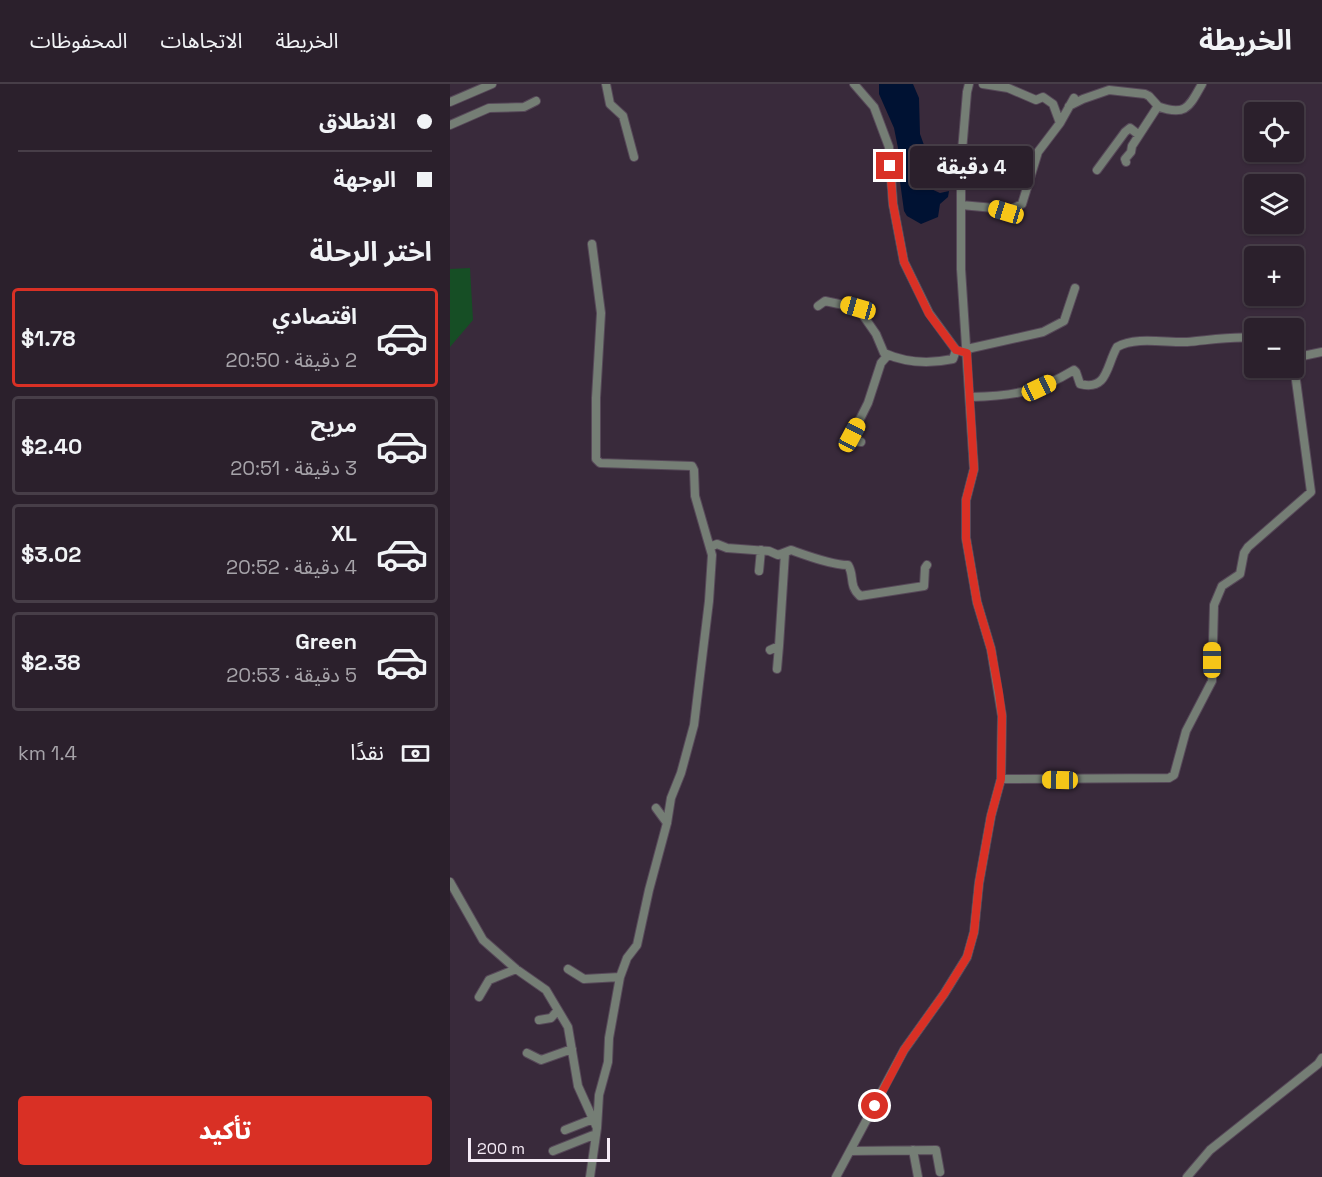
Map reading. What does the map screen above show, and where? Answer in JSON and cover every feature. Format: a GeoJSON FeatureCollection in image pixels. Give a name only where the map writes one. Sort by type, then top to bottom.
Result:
{"type":"FeatureCollection","features":[{"type":"Feature","properties":{"kind":"street"},"geometry":{"type":"LineString","coordinates":[[450,102],[492,84]]}},
{"type":"Feature","properties":{"kind":"street"},"geometry":{"type":"LineString","coordinates":[[606,84],[610,105],[622,116],[634,157]]}},
{"type":"Feature","properties":{"kind":"street"},"geometry":{"type":"LineString","coordinates":[[854,84],[874,107],[889,147],[893,204],[904,262],[929,314],[956,350],[967,351],[1042,332],[1064,321],[1076,288]]}},
{"type":"Feature","properties":{"kind":"street"},"geometry":{"type":"LineString","coordinates":[[836,1177],[904,1050],[967,957],[974,932],[979,883],[991,816],[1001,779],[1002,716],[999,693],[991,649],[977,602],[966,538],[966,500],[974,469],[961,270],[962,151],[969,84]]}},
{"type":"Feature","properties":{"kind":"street"},"geometry":{"type":"LineString","coordinates":[[983,84],[1008,88],[1036,100],[1043,97],[1053,104],[1060,123]]}},
{"type":"Feature","properties":{"kind":"street"},"geometry":{"type":"LineString","coordinates":[[1069,106],[1109,90],[1145,94],[1158,106],[1171,111],[1182,111],[1190,106],[1202,84]]}},
{"type":"Feature","properties":{"kind":"street"},"geometry":{"type":"LineString","coordinates":[[961,205],[994,208],[1006,212],[1022,204],[1038,152],[1060,123],[1074,98]]}},
{"type":"Feature","properties":{"kind":"street"},"geometry":{"type":"LineString","coordinates":[[450,125],[489,108],[524,107],[536,100]]}},
{"type":"Feature","properties":{"kind":"street"},"geometry":{"type":"LineString","coordinates":[[1126,162],[1125,159],[1158,106]]}},
{"type":"Feature","properties":{"kind":"street"},"geometry":{"type":"LineString","coordinates":[[1097,170],[1125,132],[1130,128],[1139,135]]}},
{"type":"Feature","properties":{"kind":"street"},"geometry":{"type":"LineString","coordinates":[[590,1177],[599,1095],[608,1062],[609,1038],[620,977],[627,958],[637,945],[671,798],[681,773],[694,725],[709,601],[712,555],[695,496],[692,466],[600,463],[596,459],[596,398],[601,313],[592,244]]}},
{"type":"Feature","properties":{"kind":"street"},"geometry":{"type":"LineString","coordinates":[[818,306],[825,301],[858,308],[876,334],[884,353],[897,359],[934,363],[953,359],[956,350]]}},
{"type":"Feature","properties":{"kind":"street"},"geometry":{"type":"LineString","coordinates":[[971,397],[1022,393],[1039,388],[1074,370],[1080,384],[1096,385],[1103,380],[1117,347],[1128,342],[1188,342],[1244,338]]}},
{"type":"Feature","properties":{"kind":"street"},"geometry":{"type":"LineString","coordinates":[[1304,356],[1322,352]]}},
{"type":"Feature","properties":{"kind":"street"},"geometry":{"type":"LineString","coordinates":[[861,442],[851,440],[852,435],[868,403],[881,363],[888,355]]}},
{"type":"Feature","properties":{"kind":"street"},"geometry":{"type":"LineString","coordinates":[[1001,779],[1169,778],[1174,775],[1186,731],[1212,681],[1212,614],[1222,586],[1240,574],[1244,553],[1248,547],[1311,492],[1296,378]]}},
{"type":"Feature","properties":{"kind":"street"},"geometry":{"type":"LineString","coordinates":[[710,547],[717,544],[727,548],[769,551],[778,555],[790,550],[838,565],[849,565],[851,583],[855,592],[860,596],[924,586],[927,565]]}},
{"type":"Feature","properties":{"kind":"street"},"geometry":{"type":"LineString","coordinates":[[759,571],[761,550]]}},
{"type":"Feature","properties":{"kind":"street"},"geometry":{"type":"LineString","coordinates":[[777,669],[785,553]]}},
{"type":"Feature","properties":{"kind":"street"},"geometry":{"type":"LineString","coordinates":[[770,650],[779,646]]}},
{"type":"Feature","properties":{"kind":"street"},"geometry":{"type":"LineString","coordinates":[[656,808],[667,823]]}},
{"type":"Feature","properties":{"kind":"street"},"geometry":{"type":"LineString","coordinates":[[450,882],[483,940],[516,969],[546,990],[568,1027],[578,1086],[596,1131]]}},
{"type":"Feature","properties":{"kind":"street"},"geometry":{"type":"LineString","coordinates":[[479,997],[489,980],[516,969]]}},
{"type":"Feature","properties":{"kind":"street"},"geometry":{"type":"LineString","coordinates":[[568,969],[584,979],[620,977]]}},
{"type":"Feature","properties":{"kind":"street"},"geometry":{"type":"LineString","coordinates":[[539,1020],[551,1017],[557,1011]]}},
{"type":"Feature","properties":{"kind":"street"},"geometry":{"type":"LineString","coordinates":[[527,1053],[542,1060],[572,1049]]}},
{"type":"Feature","properties":{"kind":"street"},"geometry":{"type":"LineString","coordinates":[[1187,1177],[1210,1150],[1322,1058]]}},
{"type":"Feature","properties":{"kind":"street"},"geometry":{"type":"LineString","coordinates":[[565,1130],[593,1119]]}},
{"type":"Feature","properties":{"kind":"street"},"geometry":{"type":"LineString","coordinates":[[553,1151],[596,1131]]}},
{"type":"Feature","properties":{"kind":"street"},"geometry":{"type":"LineString","coordinates":[[913,1150],[918,1177]]}},
{"type":"Feature","properties":{"kind":"street"},"geometry":{"type":"LineString","coordinates":[[850,1151],[936,1150],[940,1172]]}},
{"type":"Feature","properties":{"kind":"green space"},"geometry":{"type":"Polygon","coordinates":[[[470,268],[473,320],[450,347],[450,269],[470,268]]]}},
{"type":"Feature","properties":{"kind":"water"},"geometry":{"type":"Polygon","coordinates":[[[879,84],[913,84],[919,98],[920,134],[924,145],[920,159],[923,168],[922,177],[929,188],[940,193],[949,191],[948,197],[940,204],[938,217],[921,224],[907,216],[904,211],[898,167],[898,148],[894,128],[879,94],[879,84]]]}},
{"type":"Feature","properties":{"kind":"route"},"geometry":{"type":"LineString","coordinates":[[875,1106],[904,1050],[967,957],[974,932],[979,883],[991,816],[1001,779],[1002,716],[996,672],[977,602],[966,538],[966,500],[974,469],[967,353],[956,350],[929,314],[904,262],[893,204],[890,166]]}}]}
